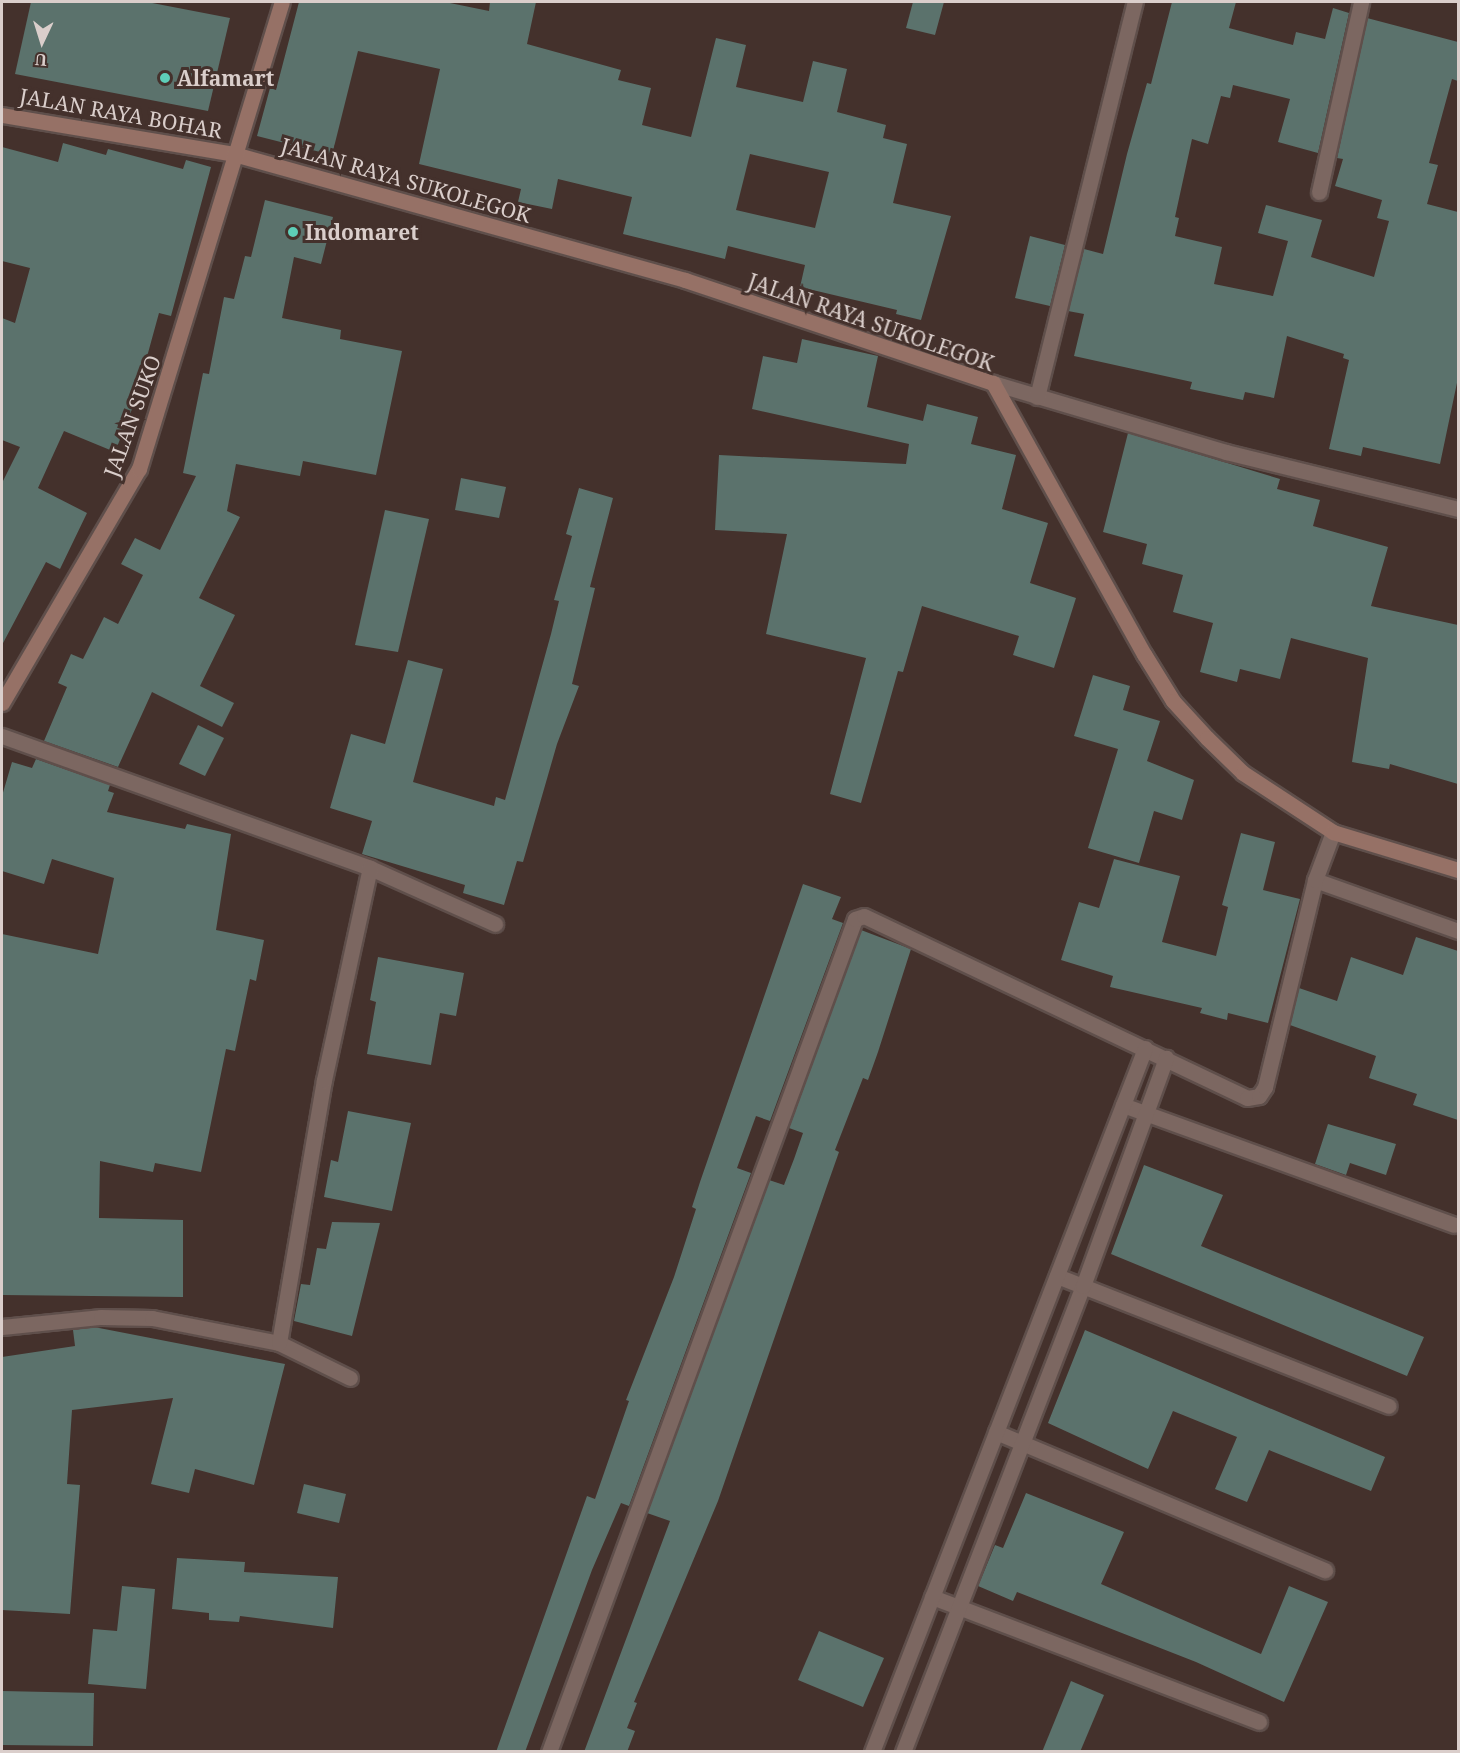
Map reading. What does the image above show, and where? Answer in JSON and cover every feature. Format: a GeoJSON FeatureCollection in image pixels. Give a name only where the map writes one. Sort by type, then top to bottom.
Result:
{"type":"FeatureCollection","features":[{"type":"Feature","properties":{"kind":"street","name":"JALAN SUKO"},"geometry":{"type":"LineString","coordinates":[[2,703],[139,469],[282,2]]}},
{"type":"Feature","properties":{"kind":"street"},"geometry":{"type":"LineString","coordinates":[[1037,397],[1136,2]]}},
{"type":"Feature","properties":{"kind":"street"},"geometry":{"type":"LineString","coordinates":[[1319,192],[1361,2]]}},
{"type":"Feature","properties":{"kind":"street","name":"JALAN RAYA BOHAR"},"geometry":{"type":"LineString","coordinates":[[2,115],[234,153]]}},
{"type":"Feature","properties":{"kind":"street","name":"JALAN RAYA SUKOLEGOK"},"geometry":{"type":"LineString","coordinates":[[234,153],[685,280],[993,383],[1173,701],[1243,772],[1333,832],[1458,870]]}},
{"type":"Feature","properties":{"kind":"street"},"geometry":{"type":"LineString","coordinates":[[993,383],[1226,452],[1458,509]]}},
{"type":"Feature","properties":{"kind":"street"},"geometry":{"type":"LineString","coordinates":[[2,736],[370,868],[495,924]]}},
{"type":"Feature","properties":{"kind":"street"},"geometry":{"type":"LineString","coordinates":[[549,1752],[855,919],[864,916],[1247,1098],[1259,1096],[1266,1087],[1315,880],[1333,832]]}},
{"type":"Feature","properties":{"kind":"street"},"geometry":{"type":"LineString","coordinates":[[279,1342],[324,1080],[370,868]]}},
{"type":"Feature","properties":{"kind":"street"},"geometry":{"type":"LineString","coordinates":[[1315,880],[1458,930]]}},
{"type":"Feature","properties":{"kind":"street"},"geometry":{"type":"LineString","coordinates":[[872,1752],[1145,1048]]}},
{"type":"Feature","properties":{"kind":"street"},"geometry":{"type":"LineString","coordinates":[[903,1752],[956,1607],[1083,1286],[1166,1058]]}},
{"type":"Feature","properties":{"kind":"street"},"geometry":{"type":"LineString","coordinates":[[1123,1105],[1454,1225]]}},
{"type":"Feature","properties":{"kind":"street"},"geometry":{"type":"LineString","coordinates":[[1057,1276],[1388,1406]]}},
{"type":"Feature","properties":{"kind":"street"},"geometry":{"type":"LineString","coordinates":[[2,1327],[125,1316],[279,1342],[350,1378]]}},
{"type":"Feature","properties":{"kind":"street"},"geometry":{"type":"LineString","coordinates":[[996,1432],[1325,1570]]}},
{"type":"Feature","properties":{"kind":"street"},"geometry":{"type":"LineString","coordinates":[[932,1597],[1259,1722]]}},
{"type":"Feature","properties":{"kind":"building"},"geometry":{"type":"Polygon","coordinates":[[[31,2],[147,2],[230,18],[208,111],[15,74],[31,2]]]}},
{"type":"Feature","properties":{"kind":"building"},"geometry":{"type":"Polygon","coordinates":[[[299,2],[445,2],[489,11],[490,2],[536,2],[527,44],[621,70],[618,80],[651,88],[642,125],[691,137],[716,38],[746,45],[736,87],[803,102],[813,61],[847,69],[837,112],[886,125],[883,138],[907,144],[893,203],[951,216],[921,320],[896,314],[897,310],[800,287],[805,265],[728,246],[725,259],[623,234],[632,197],[558,179],[552,209],[518,202],[521,189],[419,164],[440,69],[358,51],[332,155],[257,136],[270,88],[276,90],[299,2]],[[750,154],[736,210],[815,228],[829,172],[750,154]]]}},
{"type":"Feature","properties":{"kind":"building"},"geometry":{"type":"Polygon","coordinates":[[[913,2],[944,2],[935,35],[906,28],[913,2]]]}},
{"type":"Feature","properties":{"kind":"building"},"geometry":{"type":"Polygon","coordinates":[[[1172,2],[1236,2],[1229,28],[1293,45],[1296,32],[1325,39],[1333,8],[1349,13],[1318,153],[1278,142],[1290,99],[1233,85],[1230,98],[1221,96],[1208,144],[1192,139],[1175,217],[1179,218],[1175,236],[1222,247],[1214,284],[1273,296],[1288,241],[1258,233],[1266,205],[1322,220],[1311,257],[1374,277],[1389,221],[1377,218],[1382,200],[1335,186],[1343,159],[1337,158],[1367,18],[1458,42],[1458,81],[1452,79],[1429,163],[1438,165],[1427,204],[1458,212],[1458,378],[1440,464],[1363,447],[1361,456],[1329,449],[1349,360],[1343,358],[1344,354],[1287,336],[1274,398],[1245,392],[1243,400],[1190,389],[1192,382],[1074,356],[1084,314],[1068,311],[1084,249],[1103,254],[1127,154],[1147,83],[1151,84],[1172,2]]]}},
{"type":"Feature","properties":{"kind":"building"},"geometry":{"type":"Polygon","coordinates":[[[63,143],[106,155],[108,149],[183,169],[186,160],[211,167],[171,316],[159,313],[134,404],[115,452],[64,431],[38,488],[87,513],[60,569],[46,562],[2,645],[2,483],[20,447],[2,440],[2,318],[15,323],[30,268],[2,261],[2,147],[58,162],[63,143]]]}},
{"type":"Feature","properties":{"kind":"building"},"geometry":{"type":"Polygon","coordinates":[[[265,200],[333,217],[321,264],[294,257],[282,318],[341,330],[340,339],[402,351],[376,475],[303,461],[300,476],[236,464],[227,511],[240,517],[199,598],[235,615],[200,686],[234,703],[222,727],[152,692],[118,767],[44,741],[67,687],[58,683],[71,654],[83,659],[104,617],[118,624],[143,575],[121,564],[135,538],[160,550],[196,476],[183,473],[203,373],[209,374],[224,297],[234,299],[245,256],[251,257],[265,200]]]}},
{"type":"Feature","properties":{"kind":"building"},"geometry":{"type":"Polygon","coordinates":[[[1030,236],[1065,245],[1050,306],[1015,298],[1030,236]]]}},
{"type":"Feature","properties":{"kind":"building"},"geometry":{"type":"Polygon","coordinates":[[[802,339],[878,356],[867,407],[923,421],[927,404],[978,417],[971,444],[1016,455],[1002,509],[1048,523],[1030,583],[1076,598],[1054,668],[1013,655],[1019,636],[922,606],[903,672],[898,671],[861,803],[830,794],[866,658],[766,634],[787,534],[715,530],[719,455],[906,464],[909,444],[752,409],[763,356],[797,363],[802,339]]]}},
{"type":"Feature","properties":{"kind":"building"},"geometry":{"type":"Polygon","coordinates":[[[1128,433],[1280,479],[1277,489],[1320,500],[1313,526],[1388,547],[1371,606],[1458,625],[1458,784],[1390,764],[1389,769],[1352,762],[1368,658],[1291,638],[1280,679],[1240,669],[1237,682],[1200,672],[1213,623],[1173,612],[1183,575],[1142,564],[1147,544],[1103,532],[1128,433]]]}},
{"type":"Feature","properties":{"kind":"building"},"geometry":{"type":"Polygon","coordinates":[[[461,478],[506,487],[499,518],[455,510],[461,478]]]}},
{"type":"Feature","properties":{"kind":"building"},"geometry":{"type":"Polygon","coordinates":[[[579,488],[613,498],[590,587],[595,588],[572,684],[579,686],[557,744],[523,862],[517,861],[504,905],[463,893],[465,885],[362,854],[372,821],[330,808],[351,734],[385,744],[408,660],[443,669],[413,782],[494,806],[496,797],[505,800],[559,601],[554,600],[572,536],[566,534],[579,488]]]}},
{"type":"Feature","properties":{"kind":"building"},"geometry":{"type":"Polygon","coordinates":[[[385,510],[429,519],[398,652],[355,645],[385,510]]]}},
{"type":"Feature","properties":{"kind":"building"},"geometry":{"type":"Polygon","coordinates":[[[1093,675],[1130,686],[1123,710],[1160,721],[1147,761],[1194,780],[1182,820],[1154,811],[1139,863],[1088,848],[1118,749],[1074,736],[1093,675]]]}},
{"type":"Feature","properties":{"kind":"building"},"geometry":{"type":"Polygon","coordinates":[[[198,725],[224,738],[205,776],[179,764],[198,725]]]}},
{"type":"Feature","properties":{"kind":"building"},"geometry":{"type":"Polygon","coordinates":[[[36,759],[110,785],[108,791],[114,793],[107,812],[185,829],[187,824],[231,834],[216,930],[264,940],[256,981],[250,979],[235,1051],[226,1049],[201,1172],[155,1163],[153,1172],[100,1161],[99,1218],[183,1220],[183,1297],[2,1295],[2,934],[98,954],[114,878],[52,859],[44,884],[2,871],[2,796],[12,762],[32,768],[36,759]]]}},
{"type":"Feature","properties":{"kind":"building"},"geometry":{"type":"Polygon","coordinates":[[[1241,833],[1275,842],[1263,890],[1300,899],[1268,1023],[1228,1013],[1227,1020],[1200,1013],[1202,1008],[1110,987],[1113,976],[1061,960],[1079,902],[1099,908],[1114,859],[1180,876],[1162,942],[1216,956],[1228,907],[1222,905],[1241,833]]]}},
{"type":"Feature","properties":{"kind":"building"},"geometry":{"type":"Polygon","coordinates":[[[803,884],[841,897],[832,919],[843,923],[770,1121],[756,1116],[737,1168],[751,1173],[629,1506],[621,1503],[592,1570],[525,1752],[496,1752],[587,1496],[595,1499],[629,1401],[626,1400],[674,1277],[696,1209],[692,1207],[700,1182],[803,884]]]}},
{"type":"Feature","properties":{"kind":"building"},"geometry":{"type":"Polygon","coordinates":[[[861,930],[911,949],[878,1052],[868,1080],[863,1078],[835,1150],[839,1152],[718,1501],[634,1702],[637,1703],[627,1728],[635,1731],[627,1752],[584,1752],[670,1521],[647,1513],[769,1180],[784,1185],[794,1159],[803,1133],[789,1128],[861,930]]]}},
{"type":"Feature","properties":{"kind":"building"},"geometry":{"type":"Polygon","coordinates":[[[1416,937],[1458,951],[1458,1120],[1413,1105],[1417,1094],[1369,1078],[1376,1056],[1290,1025],[1299,988],[1337,1001],[1351,957],[1403,975],[1416,937]]]}},
{"type":"Feature","properties":{"kind":"building"},"geometry":{"type":"Polygon","coordinates":[[[378,957],[464,973],[456,1016],[440,1013],[431,1065],[367,1054],[376,1002],[370,1000],[378,957]]]}},
{"type":"Feature","properties":{"kind":"building"},"geometry":{"type":"Polygon","coordinates":[[[348,1111],[411,1123],[392,1211],[324,1197],[331,1160],[338,1162],[348,1111]]]}},
{"type":"Feature","properties":{"kind":"building"},"geometry":{"type":"Polygon","coordinates":[[[1328,1124],[1396,1144],[1386,1175],[1350,1163],[1346,1175],[1315,1164],[1328,1124]]]}},
{"type":"Feature","properties":{"kind":"building"},"geometry":{"type":"Polygon","coordinates":[[[1144,1165],[1223,1195],[1201,1246],[1424,1337],[1407,1376],[1111,1254],[1144,1165]]]}},
{"type":"Feature","properties":{"kind":"building"},"geometry":{"type":"Polygon","coordinates":[[[332,1222],[380,1223],[352,1336],[294,1321],[301,1284],[310,1285],[317,1248],[326,1249],[332,1222]]]}},
{"type":"Feature","properties":{"kind":"building"},"geometry":{"type":"Polygon","coordinates":[[[94,1327],[285,1364],[254,1485],[195,1469],[189,1493],[151,1484],[173,1398],[72,1410],[67,1484],[80,1485],[70,1614],[2,1610],[2,1357],[75,1346],[73,1330],[94,1327]]]}},
{"type":"Feature","properties":{"kind":"building"},"geometry":{"type":"Polygon","coordinates":[[[1085,1330],[1385,1457],[1371,1491],[1269,1450],[1247,1502],[1215,1489],[1237,1437],[1173,1411],[1148,1469],[1048,1423],[1085,1330]]]}},
{"type":"Feature","properties":{"kind":"building"},"geometry":{"type":"Polygon","coordinates":[[[304,1484],[346,1494],[339,1523],[297,1513],[304,1484]]]}},
{"type":"Feature","properties":{"kind":"building"},"geometry":{"type":"Polygon","coordinates":[[[1026,1493],[1124,1532],[1101,1584],[1261,1654],[1289,1586],[1328,1602],[1284,1702],[1196,1662],[1017,1592],[1013,1601],[978,1586],[995,1545],[1003,1548],[1026,1493]]]}},
{"type":"Feature","properties":{"kind":"building"},"geometry":{"type":"Polygon","coordinates":[[[177,1558],[245,1562],[244,1572],[338,1577],[333,1628],[240,1616],[239,1622],[209,1620],[209,1613],[172,1609],[177,1558]]]}},
{"type":"Feature","properties":{"kind":"building"},"geometry":{"type":"Polygon","coordinates":[[[122,1586],[155,1589],[146,1689],[88,1684],[93,1629],[117,1631],[122,1586]]]}},
{"type":"Feature","properties":{"kind":"building"},"geometry":{"type":"Polygon","coordinates":[[[819,1631],[884,1658],[863,1707],[798,1680],[819,1631]]]}},
{"type":"Feature","properties":{"kind":"building"},"geometry":{"type":"Polygon","coordinates":[[[1071,1681],[1104,1695],[1080,1752],[1042,1752],[1071,1681]]]}},
{"type":"Feature","properties":{"kind":"building"},"geometry":{"type":"Polygon","coordinates":[[[2,1691],[94,1693],[93,1746],[2,1745],[2,1691]]]}},
{"type":"Feature","properties":{"kind":"place","name":"Alfamart"},"geometry":{"type":"Point","coordinates":[165,78]}},
{"type":"Feature","properties":{"kind":"place","name":"Indomaret"},"geometry":{"type":"Point","coordinates":[293,232]}}]}
